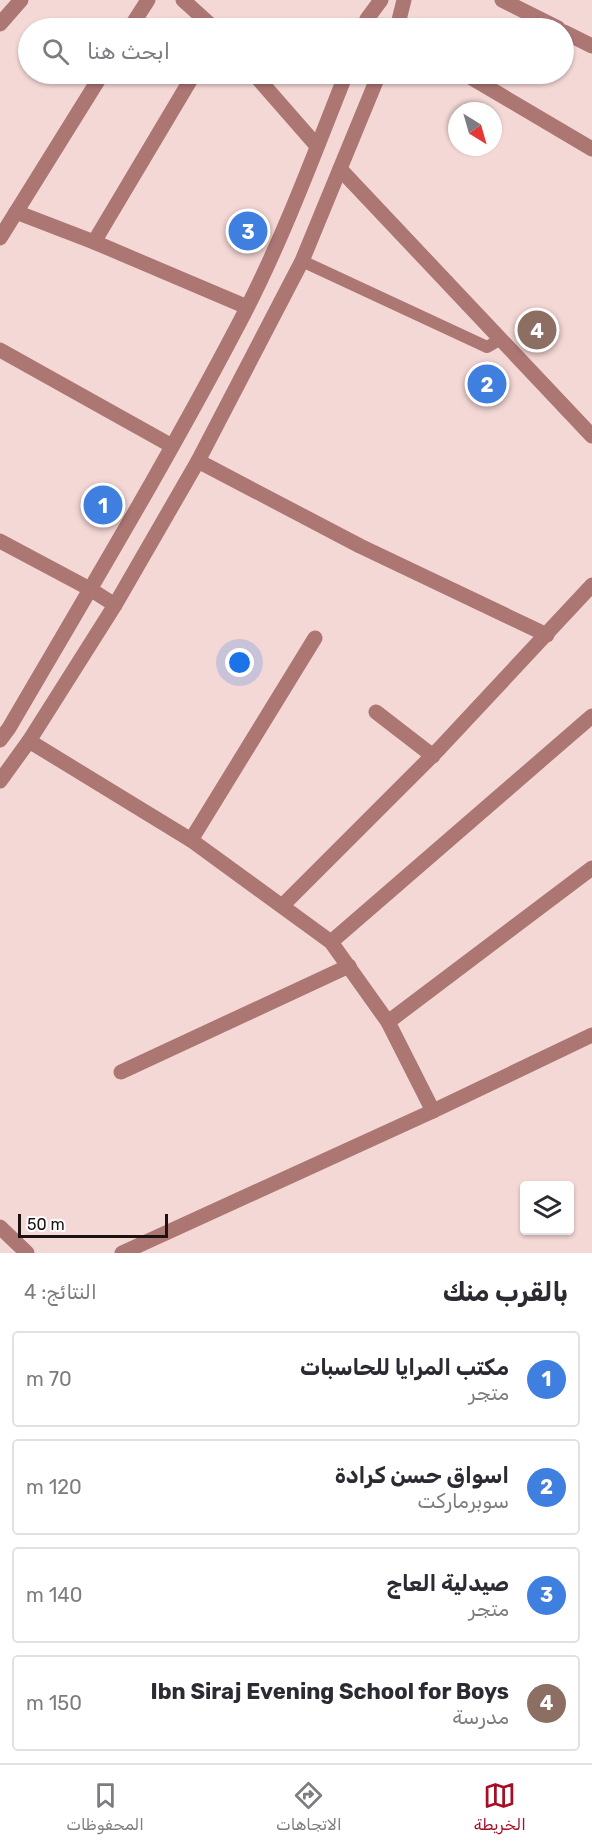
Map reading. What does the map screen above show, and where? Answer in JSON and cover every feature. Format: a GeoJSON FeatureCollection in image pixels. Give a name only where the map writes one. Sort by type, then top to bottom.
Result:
{"type":"FeatureCollection","features":[{"type":"Feature","properties":{"kind":"street"},"geometry":{"type":"LineString","coordinates":[[2,17],[21,0]]}},
{"type":"Feature","properties":{"kind":"street"},"geometry":{"type":"LineString","coordinates":[[136,18],[148,0]]}},
{"type":"Feature","properties":{"kind":"street"},"geometry":{"type":"LineString","coordinates":[[183,0],[203,18]]}},
{"type":"Feature","properties":{"kind":"street"},"geometry":{"type":"LineString","coordinates":[[368,18],[381,0]]}},
{"type":"Feature","properties":{"kind":"street"},"geometry":{"type":"LineString","coordinates":[[400,18],[404,0]]}},
{"type":"Feature","properties":{"kind":"street"},"geometry":{"type":"LineString","coordinates":[[502,0],[538,18]]}},
{"type":"Feature","properties":{"kind":"street"},"geometry":{"type":"LineString","coordinates":[[574,37],[592,46]]}},
{"type":"Feature","properties":{"kind":"street"},"geometry":{"type":"LineString","coordinates":[[0,238],[96,84]]}},
{"type":"Feature","properties":{"kind":"street"},"geometry":{"type":"LineString","coordinates":[[94,242],[188,84]]}},
{"type":"Feature","properties":{"kind":"street"},"geometry":{"type":"LineString","coordinates":[[263,84],[317,146]]}},
{"type":"Feature","properties":{"kind":"street"},"geometry":{"type":"LineString","coordinates":[[3,730],[90,589],[248,307],[342,84]]}},
{"type":"Feature","properties":{"kind":"street"},"geometry":{"type":"LineString","coordinates":[[0,781],[29,741],[115,605],[198,461],[302,261],[375,84]]}},
{"type":"Feature","properties":{"kind":"street"},"geometry":{"type":"LineString","coordinates":[[482,84],[592,150]]}},
{"type":"Feature","properties":{"kind":"street"},"geometry":{"type":"LineString","coordinates":[[340,169],[589,428]]}},
{"type":"Feature","properties":{"kind":"street"},"geometry":{"type":"LineString","coordinates":[[16,212],[248,307]]}},
{"type":"Feature","properties":{"kind":"street"},"geometry":{"type":"LineString","coordinates":[[0,350],[172,446]]}},
{"type":"Feature","properties":{"kind":"street"},"geometry":{"type":"LineString","coordinates":[[198,461],[360,546],[547,635]]}},
{"type":"Feature","properties":{"kind":"street"},"geometry":{"type":"LineString","coordinates":[[0,541],[90,589],[115,605]]}},
{"type":"Feature","properties":{"kind":"street"},"geometry":{"type":"LineString","coordinates":[[282,906],[433,756],[592,585]]}},
{"type":"Feature","properties":{"kind":"street"},"geometry":{"type":"LineString","coordinates":[[191,840],[315,638]]}},
{"type":"Feature","properties":{"kind":"street"},"geometry":{"type":"LineString","coordinates":[[376,712],[433,756]]}},
{"type":"Feature","properties":{"kind":"street"},"geometry":{"type":"LineString","coordinates":[[331,942],[592,716]]}},
{"type":"Feature","properties":{"kind":"street"},"geometry":{"type":"LineString","coordinates":[[29,741],[191,840],[331,942],[388,1022],[433,1111]]}},
{"type":"Feature","properties":{"kind":"street"},"geometry":{"type":"LineString","coordinates":[[388,1022],[592,868]]}},
{"type":"Feature","properties":{"kind":"street"},"geometry":{"type":"LineString","coordinates":[[121,1072],[349,966]]}},
{"type":"Feature","properties":{"kind":"street"},"geometry":{"type":"LineString","coordinates":[[122,1253],[433,1111],[592,1035]]}},
{"type":"Feature","properties":{"kind":"street"},"geometry":{"type":"LineString","coordinates":[[0,1227],[27,1253]]}},
{"type":"Feature","properties":{"kind":"lane"},"geometry":{"type":"LineString","coordinates":[[302,261],[487,347],[501,339]]}},
{"type":"Feature","properties":{"kind":"place","name":"صيدلية العاج"},"geometry":{"type":"Point","coordinates":[248,231]}},
{"type":"Feature","properties":{"kind":"place","name":"Ibn Siraj Evening School for Boys"},"geometry":{"type":"Point","coordinates":[537,330]}},
{"type":"Feature","properties":{"kind":"place","name":"اسواق حسن كرادة"},"geometry":{"type":"Point","coordinates":[487,384]}},
{"type":"Feature","properties":{"kind":"place","name":"مكتب المرايا للحاسبات"},"geometry":{"type":"Point","coordinates":[103,505]}}]}
